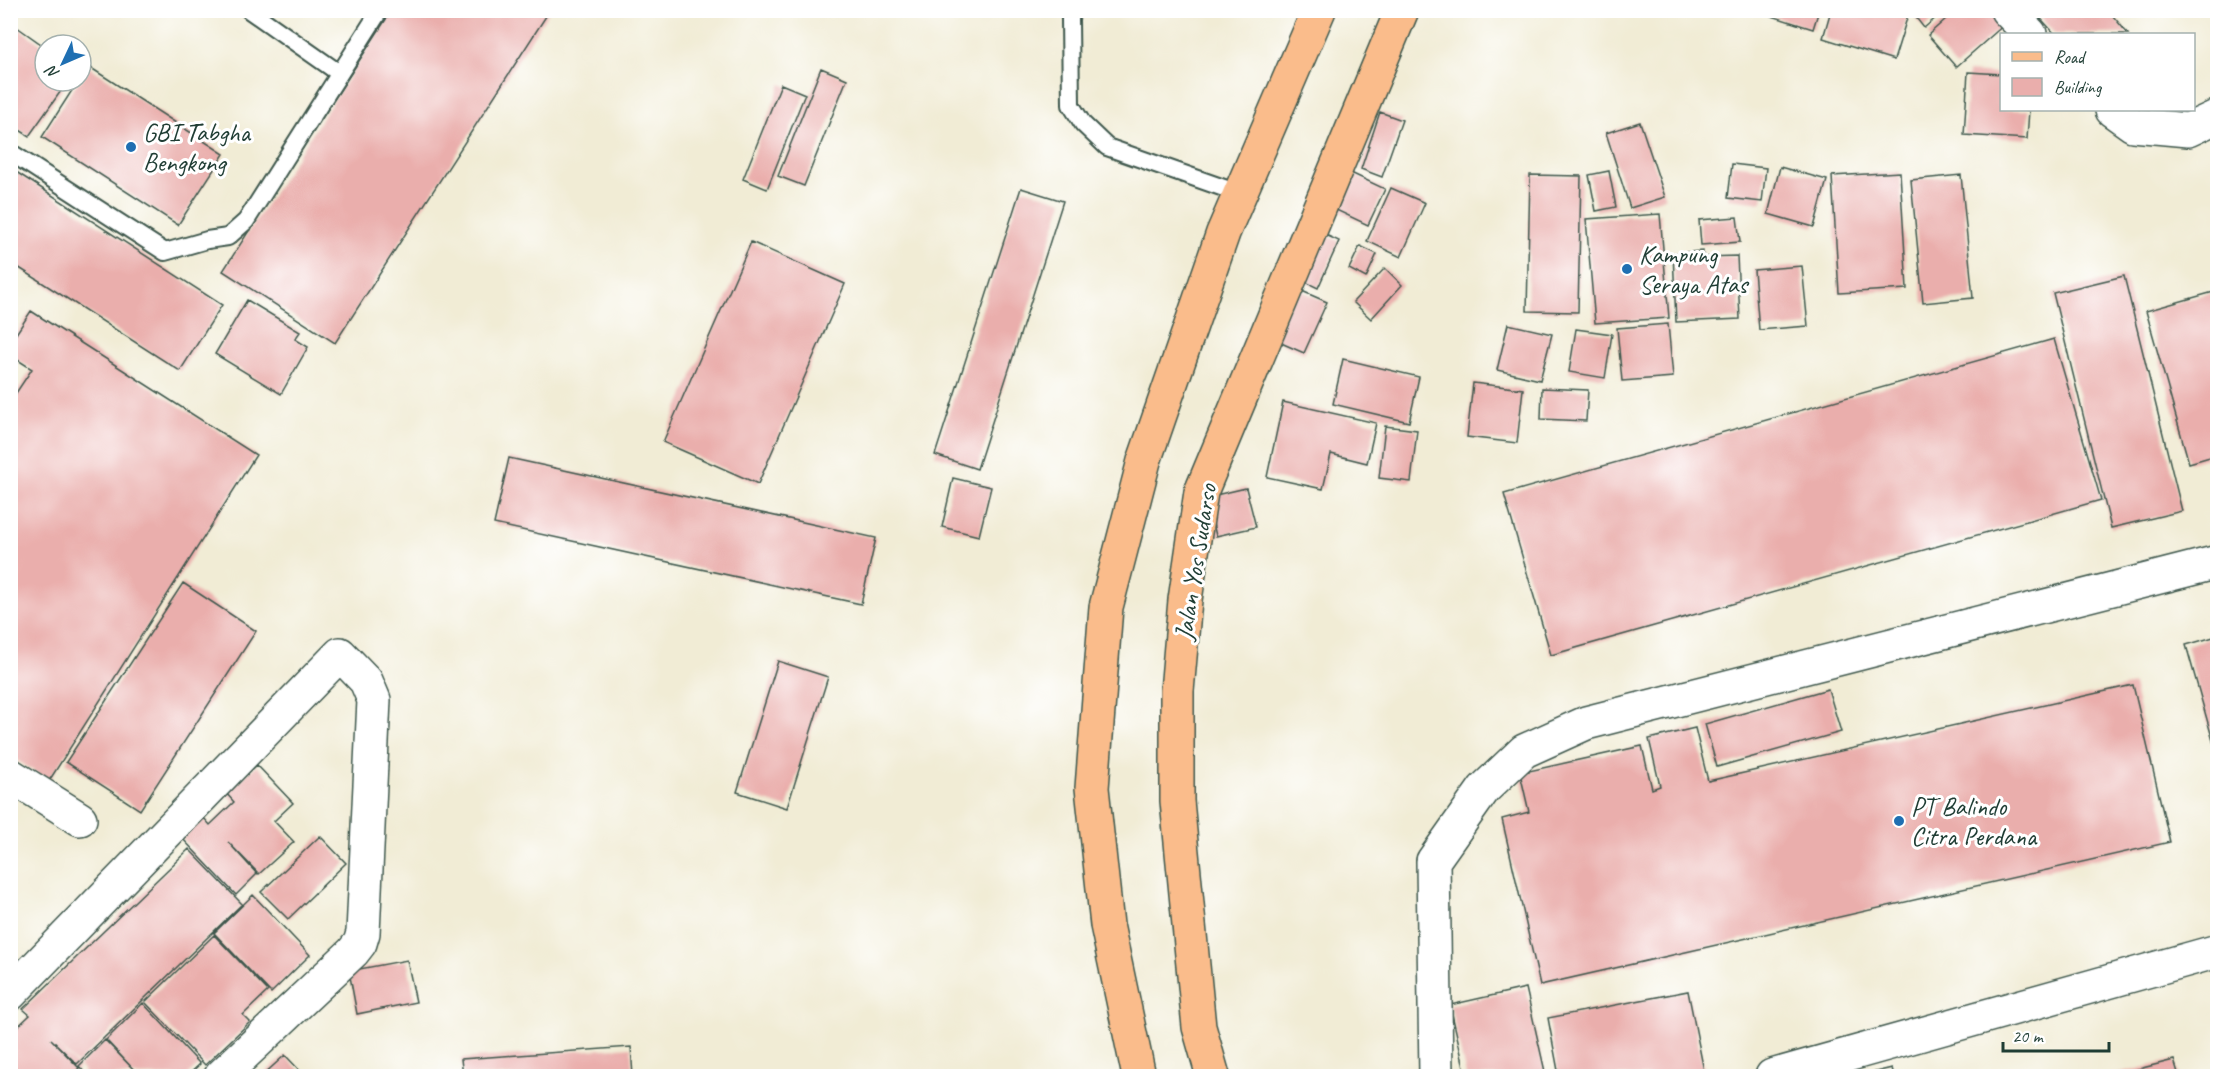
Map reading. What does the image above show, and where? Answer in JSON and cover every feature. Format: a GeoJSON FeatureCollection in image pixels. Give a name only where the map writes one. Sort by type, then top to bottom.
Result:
{"type":"FeatureCollection","features":[{"type":"Feature","properties":{"kind":"main road"},"geometry":{"type":"LineString","coordinates":[[1139,1077],[1107,925],[1092,788],[1106,607],[1144,461],[1223,233],[1319,10]]}},
{"type":"Feature","properties":{"kind":"main road","name":"Jalan Yos Sudarso"},"geometry":{"type":"LineString","coordinates":[[1213,1077],[1199,1027],[1177,801],[1177,691],[1185,600],[1201,492],[1402,10]]}},
{"type":"Feature","properties":{"kind":"street"},"geometry":{"type":"LineString","coordinates":[[2007,10],[2029,33]]}},
{"type":"Feature","properties":{"kind":"street"},"geometry":{"type":"LineString","coordinates":[[2113,111],[2133,125],[2188,130],[2217,116]]}},
{"type":"Feature","properties":{"kind":"street"},"geometry":{"type":"LineString","coordinates":[[1436,1077],[1433,861],[1484,789],[1524,751],[1586,723],[2217,562]]}},
{"type":"Feature","properties":{"kind":"street"},"geometry":{"type":"LineString","coordinates":[[10,994],[340,654],[366,681],[374,700],[363,933],[360,943],[353,952],[221,1077]]}},
{"type":"Feature","properties":{"kind":"street"},"geometry":{"type":"LineString","coordinates":[[10,775],[80,819]]}},
{"type":"Feature","properties":{"kind":"street"},"geometry":{"type":"LineString","coordinates":[[1772,1077],[2217,951]]}},
{"type":"Feature","properties":{"kind":"lane"},"geometry":{"type":"LineString","coordinates":[[249,10],[339,73]]}},
{"type":"Feature","properties":{"kind":"lane"},"geometry":{"type":"LineString","coordinates":[[10,152],[165,252],[207,240],[228,237],[246,221],[380,10]]}},
{"type":"Feature","properties":{"kind":"lane"},"geometry":{"type":"LineString","coordinates":[[1072,10],[1070,20],[1071,105],[1083,124],[1107,147],[1241,194]]}},
{"type":"Feature","properties":{"kind":"building"},"geometry":{"type":"Polygon","coordinates":[[[392,10],[550,10],[335,343],[223,271],[392,10]]]}},
{"type":"Feature","properties":{"kind":"building"},"geometry":{"type":"Polygon","coordinates":[[[1753,10],[1819,10],[1813,29],[1753,10]]]}},
{"type":"Feature","properties":{"kind":"building"},"geometry":{"type":"Polygon","coordinates":[[[1831,10],[1893,10],[1908,15],[1894,60],[1823,38],[1831,10]]]}},
{"type":"Feature","properties":{"kind":"building"},"geometry":{"type":"Polygon","coordinates":[[[1910,10],[1945,10],[1924,28],[1910,10]]]}},
{"type":"Feature","properties":{"kind":"building"},"geometry":{"type":"Polygon","coordinates":[[[1956,10],[1994,10],[2005,24],[1956,67],[1928,35],[1956,10]]]}},
{"type":"Feature","properties":{"kind":"building"},"geometry":{"type":"Polygon","coordinates":[[[2033,10],[2108,10],[2127,33],[2054,33],[2033,10]]]}},
{"type":"Feature","properties":{"kind":"building"},"geometry":{"type":"Polygon","coordinates":[[[17,27],[33,38],[33,93],[59,93],[29,136],[10,124],[10,37],[17,27]]]}},
{"type":"Feature","properties":{"kind":"building"},"geometry":{"type":"Polygon","coordinates":[[[821,68],[847,79],[804,186],[778,176],[821,68]]]}},
{"type":"Feature","properties":{"kind":"building"},"geometry":{"type":"Polygon","coordinates":[[[93,69],[224,154],[178,225],[42,137],[70,93],[93,93],[93,69]]]}},
{"type":"Feature","properties":{"kind":"building"},"geometry":{"type":"Polygon","coordinates":[[[1968,72],[2000,74],[2000,111],[2029,111],[2027,139],[1964,135],[1968,72]]]}},
{"type":"Feature","properties":{"kind":"building"},"geometry":{"type":"Polygon","coordinates":[[[781,84],[805,94],[767,189],[743,179],[781,84]]]}},
{"type":"Feature","properties":{"kind":"building"},"geometry":{"type":"Polygon","coordinates":[[[1380,112],[1402,120],[1382,177],[1361,169],[1380,112]]]}},
{"type":"Feature","properties":{"kind":"building"},"geometry":{"type":"Polygon","coordinates":[[[1640,122],[1665,197],[1630,208],[1606,133],[1640,122]]]}},
{"type":"Feature","properties":{"kind":"building"},"geometry":{"type":"Polygon","coordinates":[[[1732,164],[1766,168],[1762,202],[1728,198],[1732,164]]]}},
{"type":"Feature","properties":{"kind":"building"},"geometry":{"type":"Polygon","coordinates":[[[1780,167],[1827,180],[1814,227],[1768,214],[1780,167]]]}},
{"type":"Feature","properties":{"kind":"building"},"geometry":{"type":"Polygon","coordinates":[[[10,168],[222,305],[180,371],[10,262],[10,168]]]}},
{"type":"Feature","properties":{"kind":"building"},"geometry":{"type":"Polygon","coordinates":[[[1609,171],[1616,207],[1596,211],[1589,175],[1609,171]]]}},
{"type":"Feature","properties":{"kind":"building"},"geometry":{"type":"Polygon","coordinates":[[[1900,172],[1907,289],[1839,293],[1832,176],[1900,172]]]}},
{"type":"Feature","properties":{"kind":"building"},"geometry":{"type":"Polygon","coordinates":[[[1351,173],[1385,189],[1368,225],[1334,209],[1351,173]]]}},
{"type":"Feature","properties":{"kind":"building"},"geometry":{"type":"Polygon","coordinates":[[[1530,175],[1581,176],[1578,312],[1527,311],[1530,175]]]}},
{"type":"Feature","properties":{"kind":"building"},"geometry":{"type":"Polygon","coordinates":[[[1961,175],[1973,298],[1923,303],[1911,180],[1961,175]]]}},
{"type":"Feature","properties":{"kind":"building"},"geometry":{"type":"Polygon","coordinates":[[[1021,188],[1063,201],[977,469],[935,455],[1021,188]]]}},
{"type":"Feature","properties":{"kind":"building"},"geometry":{"type":"Polygon","coordinates":[[[1391,188],[1425,203],[1401,257],[1367,241],[1391,188]]]}},
{"type":"Feature","properties":{"kind":"building","name":"Kampung Seraya Atas"},"geometry":{"type":"Polygon","coordinates":[[[1660,214],[1669,318],[1595,323],[1586,219],[1660,214]]]}},
{"type":"Feature","properties":{"kind":"building"},"geometry":{"type":"Polygon","coordinates":[[[1737,217],[1740,242],[1701,245],[1699,220],[1737,217]]]}},
{"type":"Feature","properties":{"kind":"building"},"geometry":{"type":"Polygon","coordinates":[[[1317,231],[1339,241],[1318,288],[1297,278],[1317,231]]]}},
{"type":"Feature","properties":{"kind":"building"},"geometry":{"type":"Polygon","coordinates":[[[751,242],[845,284],[758,484],[663,442],[751,242]]]}},
{"type":"Feature","properties":{"kind":"building"},"geometry":{"type":"Polygon","coordinates":[[[1360,246],[1377,254],[1366,278],[1349,269],[1360,246]]]}},
{"type":"Feature","properties":{"kind":"building"},"geometry":{"type":"Polygon","coordinates":[[[1703,251],[1704,257],[1737,256],[1740,319],[1676,322],[1673,253],[1703,251]]]}},
{"type":"Feature","properties":{"kind":"building"},"geometry":{"type":"Polygon","coordinates":[[[1802,266],[1808,326],[1759,330],[1754,270],[1802,266]]]}},
{"type":"Feature","properties":{"kind":"building"},"geometry":{"type":"Polygon","coordinates":[[[1385,268],[1402,285],[1371,319],[1353,302],[1385,268]]]}},
{"type":"Feature","properties":{"kind":"building"},"geometry":{"type":"Polygon","coordinates":[[[2124,276],[2182,511],[2111,528],[2053,293],[2124,276]]]}},
{"type":"Feature","properties":{"kind":"building"},"geometry":{"type":"Polygon","coordinates":[[[1295,288],[1327,302],[1304,353],[1272,339],[1295,288]]]}},
{"type":"Feature","properties":{"kind":"building"},"geometry":{"type":"Polygon","coordinates":[[[2217,291],[2217,455],[2189,463],[2146,311],[2217,291]]]}},
{"type":"Feature","properties":{"kind":"building"},"geometry":{"type":"Polygon","coordinates":[[[247,300],[300,332],[295,339],[308,347],[281,394],[215,354],[247,300]]]}},
{"type":"Feature","properties":{"kind":"building"},"geometry":{"type":"Polygon","coordinates":[[[31,311],[256,455],[49,781],[10,756],[10,402],[32,369],[10,355],[10,343],[31,311]]]}},
{"type":"Feature","properties":{"kind":"building"},"geometry":{"type":"Polygon","coordinates":[[[1508,324],[1552,334],[1540,380],[1497,370],[1508,324]]]}},
{"type":"Feature","properties":{"kind":"building"},"geometry":{"type":"Polygon","coordinates":[[[1668,324],[1673,377],[1622,381],[1617,328],[1668,324]]]}},
{"type":"Feature","properties":{"kind":"building"},"geometry":{"type":"Polygon","coordinates":[[[1576,329],[1612,334],[1605,378],[1569,372],[1576,329]]]}},
{"type":"Feature","properties":{"kind":"building"},"geometry":{"type":"Polygon","coordinates":[[[2054,339],[2101,500],[1551,655],[1504,494],[2054,339]]]}},
{"type":"Feature","properties":{"kind":"building"},"geometry":{"type":"Polygon","coordinates":[[[1343,359],[1419,377],[1409,422],[1333,404],[1343,359]]]}},
{"type":"Feature","properties":{"kind":"building"},"geometry":{"type":"Polygon","coordinates":[[[1473,383],[1523,389],[1517,443],[1467,437],[1473,383]]]}},
{"type":"Feature","properties":{"kind":"building"},"geometry":{"type":"Polygon","coordinates":[[[1542,388],[1588,390],[1586,421],[1541,419],[1542,388]]]}},
{"type":"Feature","properties":{"kind":"building"},"geometry":{"type":"Polygon","coordinates":[[[1283,402],[1376,423],[1367,463],[1331,454],[1323,489],[1267,477],[1283,402]]]}},
{"type":"Feature","properties":{"kind":"building"},"geometry":{"type":"Polygon","coordinates":[[[1385,426],[1417,430],[1411,482],[1379,478],[1385,426]]]}},
{"type":"Feature","properties":{"kind":"building"},"geometry":{"type":"Polygon","coordinates":[[[509,458],[876,538],[861,604],[494,524],[509,458]]]}},
{"type":"Feature","properties":{"kind":"building"},"geometry":{"type":"Polygon","coordinates":[[[953,478],[991,487],[979,536],[942,527],[953,478]]]}},
{"type":"Feature","properties":{"kind":"building"},"geometry":{"type":"Polygon","coordinates":[[[1246,488],[1256,527],[1216,536],[1207,497],[1246,488]]]}},
{"type":"Feature","properties":{"kind":"building"},"geometry":{"type":"Polygon","coordinates":[[[183,583],[256,631],[140,810],[66,762],[183,583]]]}},
{"type":"Feature","properties":{"kind":"building"},"geometry":{"type":"Polygon","coordinates":[[[2217,636],[2217,755],[2186,645],[2217,636]]]}},
{"type":"Feature","properties":{"kind":"building"},"geometry":{"type":"Polygon","coordinates":[[[778,661],[828,677],[787,808],[737,792],[778,661]]]}},
{"type":"Feature","properties":{"kind":"building"},"geometry":{"type":"Polygon","coordinates":[[[2133,685],[2170,842],[1540,985],[1502,819],[1529,812],[1520,773],[1642,746],[1652,789],[1660,786],[1649,739],[1695,728],[1708,781],[2133,685]]]}},
{"type":"Feature","properties":{"kind":"building"},"geometry":{"type":"Polygon","coordinates":[[[1828,689],[1841,732],[1717,767],[1705,724],[1828,689]]]}},
{"type":"Feature","properties":{"kind":"building"},"geometry":{"type":"Polygon","coordinates":[[[257,765],[293,803],[274,821],[294,842],[259,874],[228,842],[257,874],[236,895],[182,838],[204,818],[210,825],[234,802],[226,793],[257,765]]]}},
{"type":"Feature","properties":{"kind":"building"},"geometry":{"type":"Polygon","coordinates":[[[320,836],[346,863],[288,919],[261,892],[320,836]]]}},
{"type":"Feature","properties":{"kind":"building"},"geometry":{"type":"Polygon","coordinates":[[[189,849],[242,904],[77,1064],[51,1039],[79,1068],[71,1076],[10,1076],[10,1034],[30,1015],[23,1009],[189,849]]]}},
{"type":"Feature","properties":{"kind":"building"},"geometry":{"type":"Polygon","coordinates":[[[253,895],[310,955],[271,993],[214,933],[253,895]]]}},
{"type":"Feature","properties":{"kind":"building"},"geometry":{"type":"Polygon","coordinates":[[[214,935],[268,991],[243,1015],[250,1022],[205,1065],[145,1002],[214,935]]]}},
{"type":"Feature","properties":{"kind":"building"},"geometry":{"type":"Polygon","coordinates":[[[407,960],[416,1002],[357,1014],[349,971],[407,960]]]}},
{"type":"Feature","properties":{"kind":"building"},"geometry":{"type":"Polygon","coordinates":[[[1526,988],[1546,1076],[1466,1076],[1450,1005],[1526,988]]]}},
{"type":"Feature","properties":{"kind":"building"},"geometry":{"type":"Polygon","coordinates":[[[1688,991],[1705,1076],[1559,1076],[1548,1018],[1688,991]]]}},
{"type":"Feature","properties":{"kind":"building"},"geometry":{"type":"Polygon","coordinates":[[[143,1003],[200,1064],[187,1076],[79,1076],[84,1072],[79,1066],[105,1040],[137,1073],[106,1040],[143,1003]]]}},
{"type":"Feature","properties":{"kind":"building"},"geometry":{"type":"Polygon","coordinates":[[[631,1047],[633,1076],[463,1076],[461,1059],[631,1047]]]}},
{"type":"Feature","properties":{"kind":"building"},"geometry":{"type":"Polygon","coordinates":[[[285,1055],[305,1076],[262,1076],[285,1055]]]}},
{"type":"Feature","properties":{"kind":"building"},"geometry":{"type":"Polygon","coordinates":[[[2174,1060],[2179,1076],[2111,1076],[2174,1060]]]}},
{"type":"Feature","properties":{"kind":"building"},"geometry":{"type":"Polygon","coordinates":[[[1892,1068],[1894,1076],[1859,1076],[1892,1068]]]}},
{"type":"Feature","properties":{"kind":"place","name":"GBI Tabgha Bengkong"},"geometry":{"type":"Point","coordinates":[131,147]}},
{"type":"Feature","properties":{"kind":"place","name":"Kampung Seraya Atas"},"geometry":{"type":"Point","coordinates":[1627,269]}},
{"type":"Feature","properties":{"kind":"place","name":"PT Balindo Citra Perdana"},"geometry":{"type":"Point","coordinates":[1899,821]}}]}
